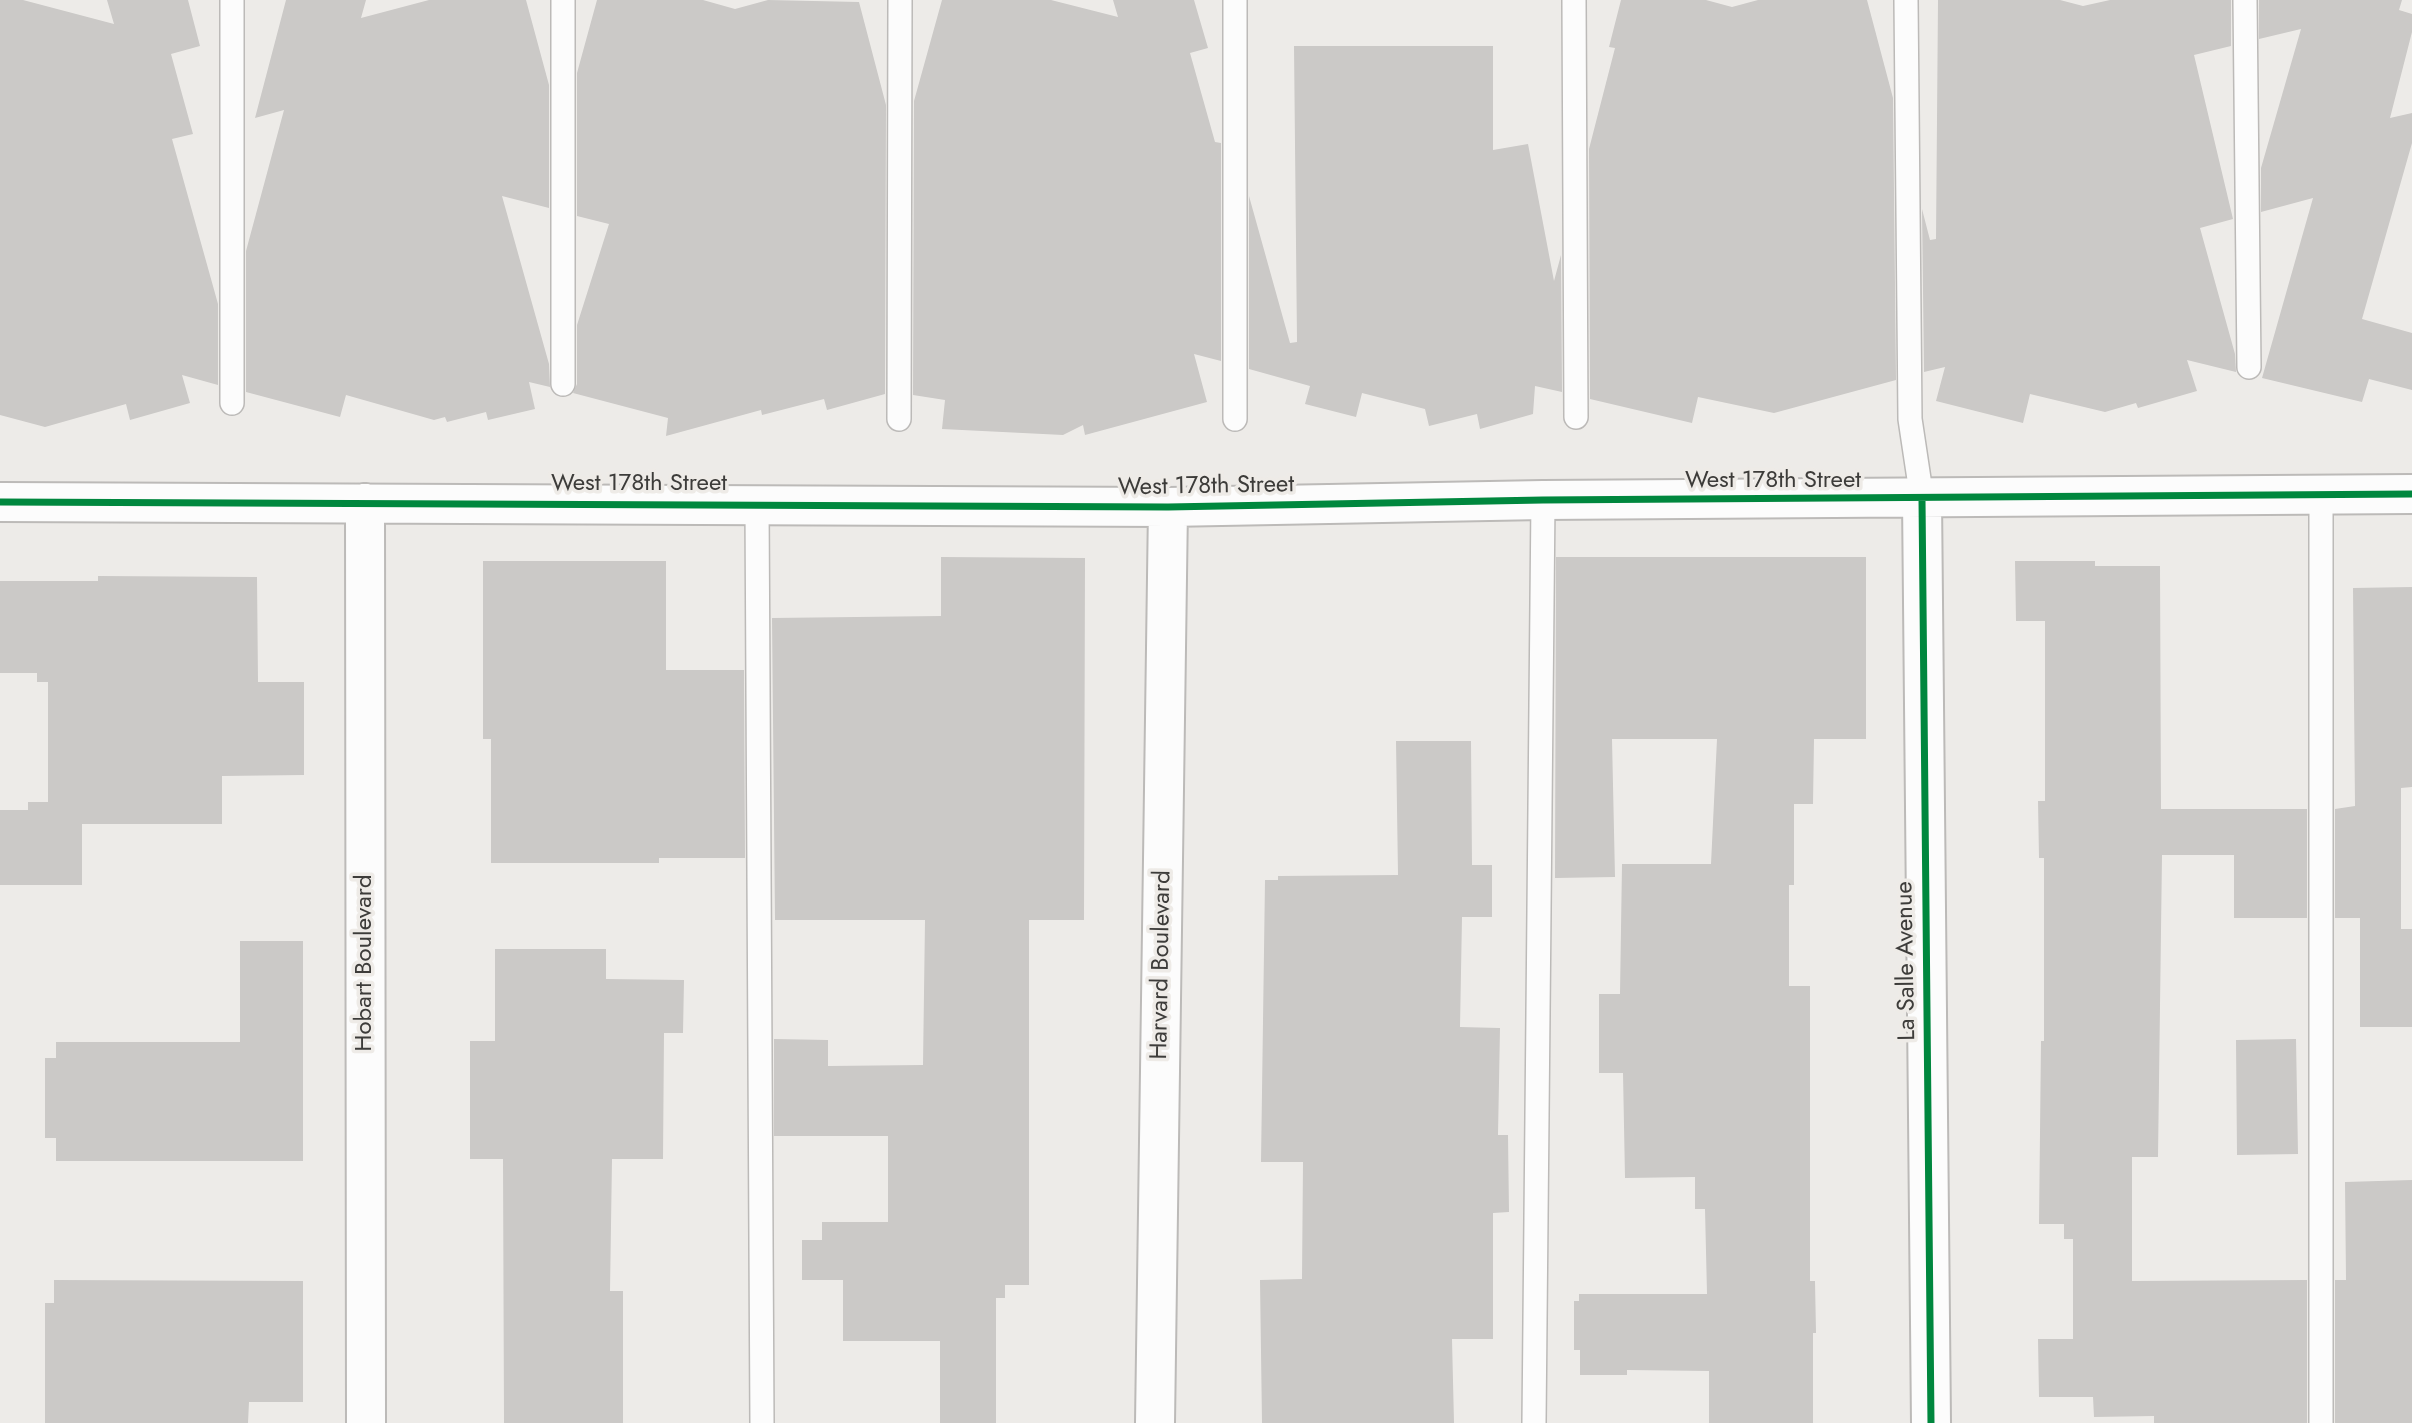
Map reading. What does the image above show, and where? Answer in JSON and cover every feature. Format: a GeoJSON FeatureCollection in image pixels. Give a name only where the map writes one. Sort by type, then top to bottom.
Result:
{"type":"FeatureCollection","features":[{"type":"Feature","properties":{"kind":"street","name":"West 178th Street"},"geometry":{"type":"LineString","coordinates":[[0,502],[1168,507],[1543,500],[2412,494]]}},
{"type":"Feature","properties":{"kind":"street","name":"La Salle Avenue"},"geometry":{"type":"LineString","coordinates":[[1922,499],[1931,1423]]}},
{"type":"Feature","properties":{"kind":"street","name":"Hobart Boulevard"},"geometry":{"type":"LineString","coordinates":[[365,503],[366,1423]]}},
{"type":"Feature","properties":{"kind":"street","name":"Harvard Boulevard"},"geometry":{"type":"LineString","coordinates":[[1155,1423],[1168,507]]}},
{"type":"Feature","properties":{"kind":"lane"},"geometry":{"type":"LineString","coordinates":[[232,0],[232,403]]}},
{"type":"Feature","properties":{"kind":"lane"},"geometry":{"type":"LineString","coordinates":[[563,0],[563,384]]}},
{"type":"Feature","properties":{"kind":"lane"},"geometry":{"type":"LineString","coordinates":[[900,0],[900,419]]}},
{"type":"Feature","properties":{"kind":"lane"},"geometry":{"type":"LineString","coordinates":[[1235,0],[1235,419]]}},
{"type":"Feature","properties":{"kind":"lane"},"geometry":{"type":"LineString","coordinates":[[1574,0],[1576,417]]}},
{"type":"Feature","properties":{"kind":"lane"},"geometry":{"type":"LineString","coordinates":[[1906,0],[1910,419],[1922,499]]}},
{"type":"Feature","properties":{"kind":"lane"},"geometry":{"type":"LineString","coordinates":[[2245,0],[2249,367]]}},
{"type":"Feature","properties":{"kind":"lane"},"geometry":{"type":"LineString","coordinates":[[2321,496],[2321,1423]]}},
{"type":"Feature","properties":{"kind":"lane"},"geometry":{"type":"LineString","coordinates":[[1534,1423],[1543,500]]}},
{"type":"Feature","properties":{"kind":"lane"},"geometry":{"type":"LineString","coordinates":[[757,504],[762,1423]]}},
{"type":"Feature","properties":{"kind":"building"},"geometry":{"type":"Polygon","coordinates":[[[0,0],[23,0],[114,24],[107,0],[188,0],[200,46],[171,54],[193,134],[172,139],[218,304],[218,385],[182,375],[190,403],[130,420],[126,404],[45,427],[0,415],[0,0]]]}},
{"type":"Feature","properties":{"kind":"building"},"geometry":{"type":"Polygon","coordinates":[[[286,0],[366,0],[361,18],[429,0],[526,0],[549,85],[549,208],[502,196],[549,364],[550,387],[529,382],[535,409],[488,420],[486,412],[447,422],[445,417],[434,420],[346,395],[340,417],[246,392],[246,251],[284,110],[255,118],[286,0]]]}},
{"type":"Feature","properties":{"kind":"building"},"geometry":{"type":"Polygon","coordinates":[[[597,0],[703,0],[735,9],[768,0],[859,2],[886,105],[885,394],[827,410],[824,399],[762,415],[761,410],[666,436],[668,418],[573,393],[577,384],[577,325],[609,224],[577,216],[577,73],[597,0]]]}},
{"type":"Feature","properties":{"kind":"building"},"geometry":{"type":"Polygon","coordinates":[[[942,0],[1051,0],[1118,17],[1113,0],[1194,0],[1208,48],[1190,53],[1215,142],[1221,143],[1221,361],[1194,354],[1207,402],[1085,435],[1083,425],[1063,435],[942,429],[945,400],[913,395],[914,101],[942,0]]]}},
{"type":"Feature","properties":{"kind":"building"},"geometry":{"type":"Polygon","coordinates":[[[1621,0],[1706,0],[1732,7],[1758,0],[1867,0],[1893,98],[1896,380],[1774,413],[1698,397],[1692,423],[1590,399],[1589,149],[1615,48],[1609,47],[1621,0]]]}},
{"type":"Feature","properties":{"kind":"building"},"geometry":{"type":"Polygon","coordinates":[[[1938,0],[2060,0],[2083,6],[2110,0],[2231,0],[2231,46],[2194,55],[2233,219],[2200,228],[2235,354],[2236,372],[2187,360],[2197,391],[2138,408],[2136,403],[2105,412],[2030,394],[2023,423],[1936,401],[1945,367],[1924,372],[1922,209],[1930,240],[1936,239],[1938,0]]]}},
{"type":"Feature","properties":{"kind":"building"},"geometry":{"type":"Polygon","coordinates":[[[2259,0],[2402,0],[2399,10],[2412,14],[2412,32],[2390,118],[2412,113],[2412,143],[2362,319],[2412,333],[2412,390],[2369,379],[2362,402],[2262,378],[2313,198],[2261,212],[2261,168],[2301,29],[2259,39],[2259,0]]]}},
{"type":"Feature","properties":{"kind":"building"},"geometry":{"type":"Polygon","coordinates":[[[1294,46],[1493,46],[1493,150],[1528,144],[1554,281],[1561,255],[1562,392],[1535,386],[1533,414],[1480,429],[1477,414],[1429,426],[1425,409],[1362,393],[1356,417],[1305,404],[1310,386],[1249,369],[1249,196],[1290,343],[1297,342],[1294,46]]]}},
{"type":"Feature","properties":{"kind":"building"},"geometry":{"type":"Polygon","coordinates":[[[941,557],[1085,558],[1084,920],[1029,920],[1029,1285],[1005,1285],[1005,1298],[996,1298],[996,1423],[940,1423],[940,1341],[843,1341],[843,1280],[802,1280],[802,1240],[822,1240],[822,1222],[888,1222],[888,1136],[774,1136],[774,1039],[828,1040],[828,1066],[923,1065],[925,920],[775,920],[772,618],[941,616],[941,557]]]}},
{"type":"Feature","properties":{"kind":"building"},"geometry":{"type":"Polygon","coordinates":[[[1556,557],[1866,557],[1866,739],[1814,739],[1813,804],[1794,804],[1794,885],[1789,885],[1789,986],[1810,986],[1810,1281],[1815,1281],[1816,1333],[1813,1333],[1813,1423],[1709,1423],[1709,1371],[1627,1370],[1627,1375],[1580,1375],[1580,1350],[1574,1350],[1574,1301],[1579,1301],[1579,1294],[1707,1294],[1705,1209],[1695,1209],[1695,1177],[1625,1178],[1623,1073],[1599,1073],[1599,994],[1620,994],[1622,864],[1711,864],[1717,739],[1612,739],[1615,877],[1555,878],[1556,557]]]}},
{"type":"Feature","properties":{"kind":"building"},"geometry":{"type":"Polygon","coordinates":[[[483,561],[666,561],[666,670],[744,670],[745,858],[659,858],[659,863],[491,863],[491,739],[483,739],[483,561]]]}},
{"type":"Feature","properties":{"kind":"building"},"geometry":{"type":"Polygon","coordinates":[[[2015,561],[2095,561],[2095,566],[2160,566],[2161,809],[2307,809],[2307,918],[2234,918],[2234,855],[2162,855],[2158,1157],[2132,1157],[2132,1281],[2307,1280],[2307,1423],[2154,1423],[2154,1416],[2094,1417],[2093,1397],[2039,1397],[2038,1339],[2073,1339],[2073,1239],[2064,1239],[2064,1224],[2039,1224],[2041,1041],[2044,1041],[2044,858],[2039,858],[2038,801],[2045,801],[2045,621],[2016,621],[2015,561]]]}},
{"type":"Feature","properties":{"kind":"building"},"geometry":{"type":"Polygon","coordinates":[[[98,576],[257,577],[258,682],[304,682],[304,775],[222,776],[222,824],[82,824],[82,885],[0,885],[0,810],[28,810],[28,802],[48,802],[48,682],[37,682],[37,673],[0,673],[0,581],[98,581],[98,576]]]}},
{"type":"Feature","properties":{"kind":"building"},"geometry":{"type":"Polygon","coordinates":[[[2412,587],[2412,787],[2401,788],[2401,929],[2412,929],[2412,1027],[2360,1027],[2360,918],[2335,918],[2335,809],[2355,806],[2353,588],[2412,587]]]}},
{"type":"Feature","properties":{"kind":"building"},"geometry":{"type":"Polygon","coordinates":[[[1396,741],[1471,741],[1472,865],[1492,865],[1492,917],[1462,917],[1460,1027],[1500,1028],[1498,1135],[1508,1135],[1509,1212],[1493,1213],[1493,1339],[1452,1339],[1454,1423],[1262,1423],[1260,1280],[1302,1279],[1303,1162],[1261,1162],[1265,880],[1278,880],[1278,876],[1398,875],[1396,741]]]}},
{"type":"Feature","properties":{"kind":"building"},"geometry":{"type":"Polygon","coordinates":[[[240,941],[303,941],[303,1161],[56,1161],[56,1138],[45,1138],[45,1058],[56,1058],[56,1042],[240,1042],[240,941]]]}},
{"type":"Feature","properties":{"kind":"building"},"geometry":{"type":"Polygon","coordinates":[[[495,949],[606,949],[606,979],[684,980],[683,1033],[664,1033],[663,1159],[612,1159],[610,1291],[623,1291],[623,1423],[504,1423],[503,1159],[470,1159],[470,1041],[495,1041],[495,949]]]}},
{"type":"Feature","properties":{"kind":"building"},"geometry":{"type":"Polygon","coordinates":[[[2296,1039],[2298,1154],[2237,1155],[2236,1040],[2296,1039]]]}},
{"type":"Feature","properties":{"kind":"building"},"geometry":{"type":"Polygon","coordinates":[[[2412,1180],[2412,1423],[2335,1423],[2335,1280],[2346,1280],[2345,1182],[2412,1180]]]}},
{"type":"Feature","properties":{"kind":"building"},"geometry":{"type":"Polygon","coordinates":[[[54,1280],[303,1281],[303,1402],[249,1402],[248,1423],[45,1423],[45,1303],[54,1303],[54,1280]]]}},
{"type":"Feature","properties":{"kind":"cycle path"},"geometry":{"type":"LineString","coordinates":[[0,502],[1168,507],[1543,500],[2412,494]]}},
{"type":"Feature","properties":{"kind":"cycle path"},"geometry":{"type":"LineString","coordinates":[[1922,499],[1931,1423]]}}]}
